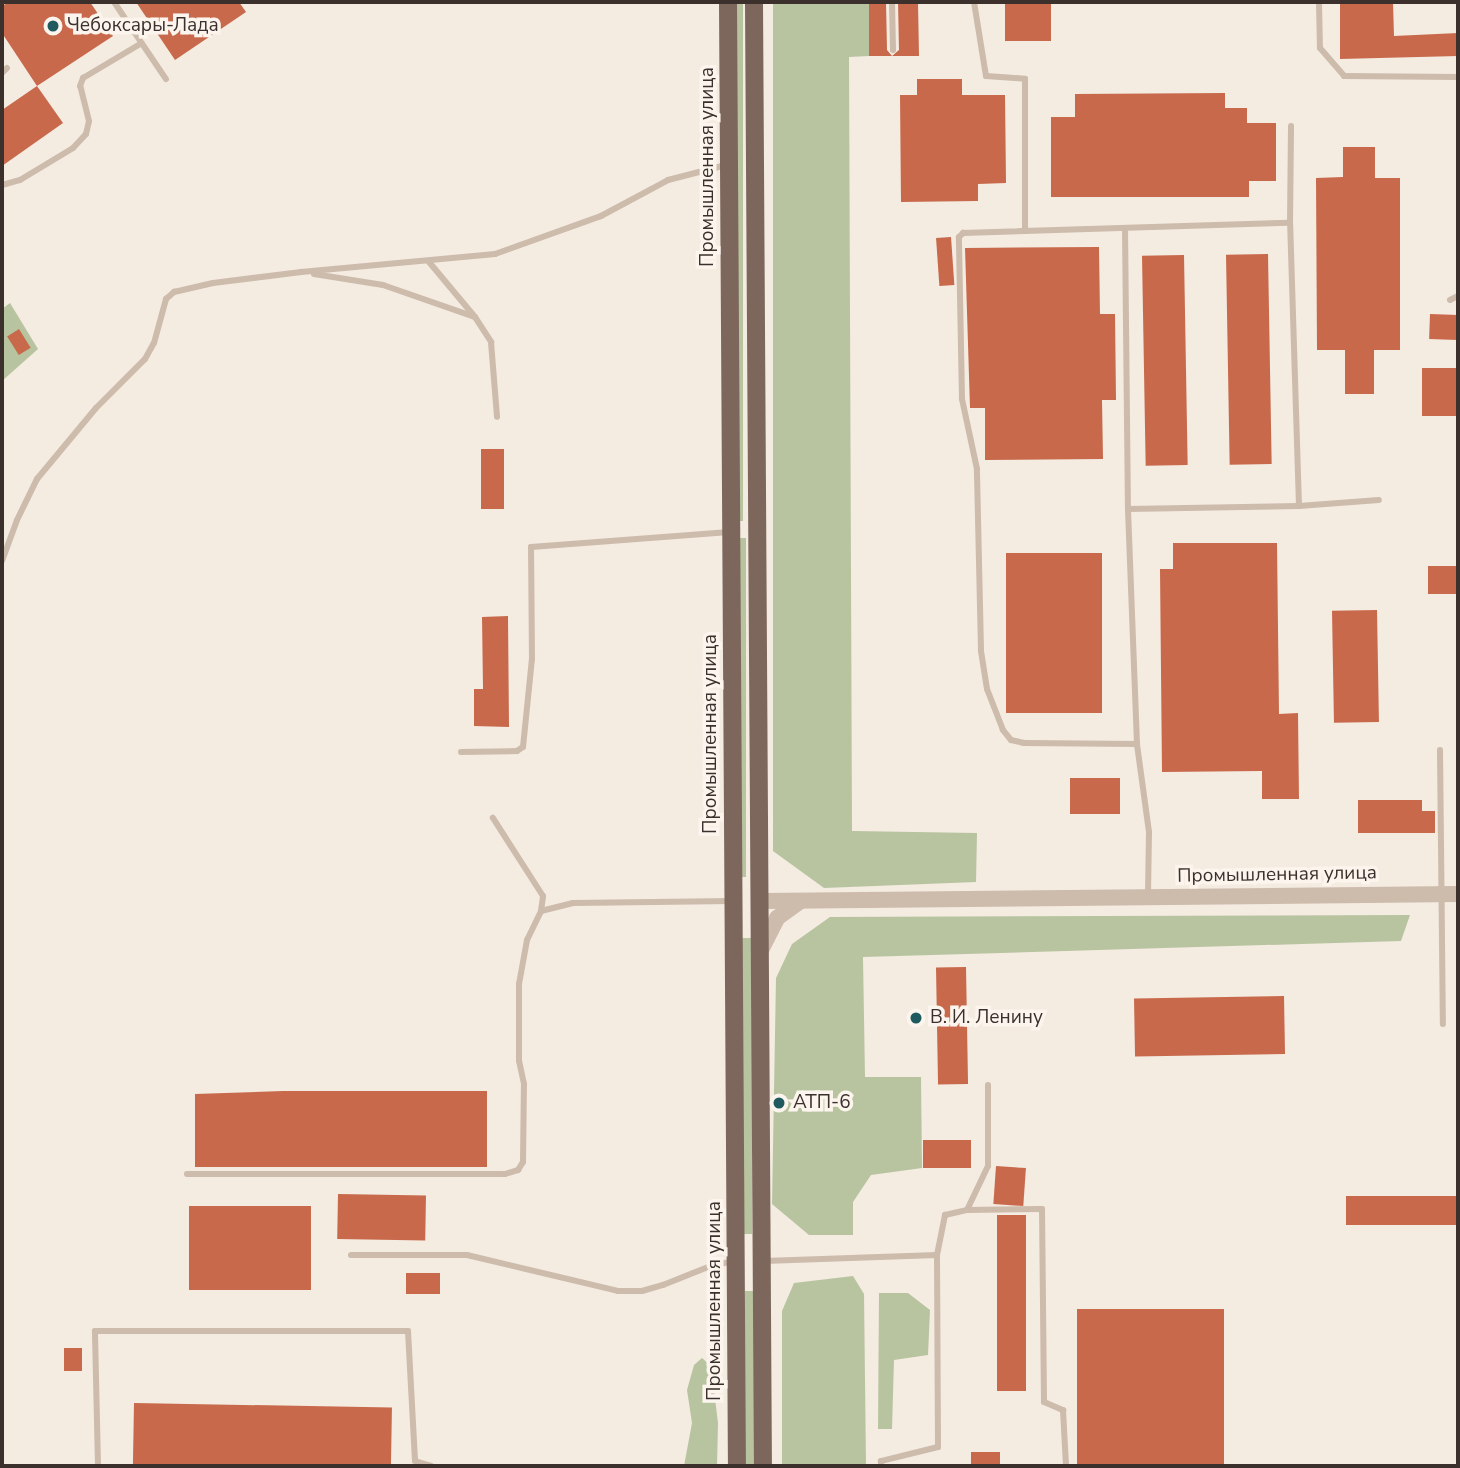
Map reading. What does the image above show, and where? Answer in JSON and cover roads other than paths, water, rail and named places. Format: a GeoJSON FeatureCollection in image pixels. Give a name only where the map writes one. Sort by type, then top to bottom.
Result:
{"type":"FeatureCollection","features":[{"type":"Feature","properties":{"kind":"main road","name":"Промышленная улица"},"geometry":{"type":"LineString","coordinates":[[728,2],[737,1466]]}},
{"type":"Feature","properties":{"kind":"main road"},"geometry":{"type":"LineString","coordinates":[[754,2],[763,1466]]}},
{"type":"Feature","properties":{"kind":"main road"},"geometry":{"type":"LineString","coordinates":[[731,532],[757,532]]}},
{"type":"Feature","properties":{"kind":"main road"},"geometry":{"type":"LineString","coordinates":[[734,901],[760,901]]}},
{"type":"Feature","properties":{"kind":"main road"},"geometry":{"type":"LineString","coordinates":[[736,1260],[762,1261]]}},
{"type":"Feature","properties":{"kind":"street","name":"Промышленная улица"},"geometry":{"type":"LineString","coordinates":[[760,901],[1450,894]]}},
{"type":"Feature","properties":{"kind":"street"},"geometry":{"type":"LineString","coordinates":[[760,954],[766,934],[777,918],[802,900]]}},
{"type":"Feature","properties":{"kind":"lane"},"geometry":{"type":"LineString","coordinates":[[114,2],[166,79]]}},
{"type":"Feature","properties":{"kind":"lane"},"geometry":{"type":"LineString","coordinates":[[892,2],[893,50]]}},
{"type":"Feature","properties":{"kind":"lane"},"geometry":{"type":"LineString","coordinates":[[974,2],[986,76],[1025,79],[1025,231]]}},
{"type":"Feature","properties":{"kind":"lane"},"geometry":{"type":"LineString","coordinates":[[1319,2],[1320,48],[1344,76],[1458,77]]}},
{"type":"Feature","properties":{"kind":"lane"},"geometry":{"type":"LineString","coordinates":[[2,185],[20,180],[74,148],[86,134],[89,121],[80,86],[83,78],[140,44]]}},
{"type":"Feature","properties":{"kind":"lane"},"geometry":{"type":"LineString","coordinates":[[1291,126],[1290,223],[1299,506]]}},
{"type":"Feature","properties":{"kind":"lane"},"geometry":{"type":"LineString","coordinates":[[2,561],[17,520],[37,479],[96,408],[145,359],[154,343],[166,299],[174,292],[213,283],[301,272],[495,254],[601,216],[668,180],[729,165]]}},
{"type":"Feature","properties":{"kind":"lane"},"geometry":{"type":"LineString","coordinates":[[1137,744],[1024,743],[1011,740],[1003,730],[987,689],[981,650],[977,469],[962,399],[960,237],[963,233],[1290,223]]}},
{"type":"Feature","properties":{"kind":"lane"},"geometry":{"type":"LineString","coordinates":[[1125,228],[1128,509],[1137,744],[1149,832],[1148,897]]}},
{"type":"Feature","properties":{"kind":"lane"},"geometry":{"type":"LineString","coordinates":[[429,262],[475,317],[491,342],[497,418]]}},
{"type":"Feature","properties":{"kind":"lane"},"geometry":{"type":"LineString","coordinates":[[301,272],[383,285],[475,317]]}},
{"type":"Feature","properties":{"kind":"lane"},"geometry":{"type":"LineString","coordinates":[[1450,300],[1458,296]]}},
{"type":"Feature","properties":{"kind":"lane"},"geometry":{"type":"LineString","coordinates":[[1128,509],[1299,506],[1379,499]]}},
{"type":"Feature","properties":{"kind":"lane"},"geometry":{"type":"LineString","coordinates":[[461,752],[517,751],[523,747],[532,659],[531,547],[731,532]]}},
{"type":"Feature","properties":{"kind":"lane"},"geometry":{"type":"LineString","coordinates":[[1440,750],[1450,894],[1443,1024]]}},
{"type":"Feature","properties":{"kind":"lane"},"geometry":{"type":"LineString","coordinates":[[187,1174],[505,1174],[518,1170],[523,1162],[524,1083],[519,1061],[519,984],[527,940],[541,911],[543,896],[493,818]]}},
{"type":"Feature","properties":{"kind":"lane"},"geometry":{"type":"LineString","coordinates":[[541,911],[573,903],[734,901]]}},
{"type":"Feature","properties":{"kind":"lane"},"geometry":{"type":"LineString","coordinates":[[967,1210],[988,1166],[988,1085]]}},
{"type":"Feature","properties":{"kind":"lane"},"geometry":{"type":"LineString","coordinates":[[881,1466],[881,1461],[938,1447],[937,1255],[945,1215],[967,1210],[1042,1209],[1044,1402],[1063,1410],[1066,1466]]}},
{"type":"Feature","properties":{"kind":"lane"},"geometry":{"type":"LineString","coordinates":[[351,1255],[467,1255],[618,1291],[642,1291],[713,1265],[736,1260]]}},
{"type":"Feature","properties":{"kind":"lane"},"geometry":{"type":"LineString","coordinates":[[762,1261],[937,1255]]}},
{"type":"Feature","properties":{"kind":"lane"},"geometry":{"type":"LineString","coordinates":[[98,1466],[95,1331],[408,1331],[415,1461],[431,1466]]}},
{"type":"Feature","properties":{"kind":"place","name":"Чебоксары-Лада"},"geometry":{"type":"Point","coordinates":[53,26]}},
{"type":"Feature","properties":{"kind":"place","name":"В. И. Ленину"},"geometry":{"type":"Point","coordinates":[916,1018]}},
{"type":"Feature","properties":{"kind":"place","name":"АТП-6"},"geometry":{"type":"Point","coordinates":[779,1103]}}]}
